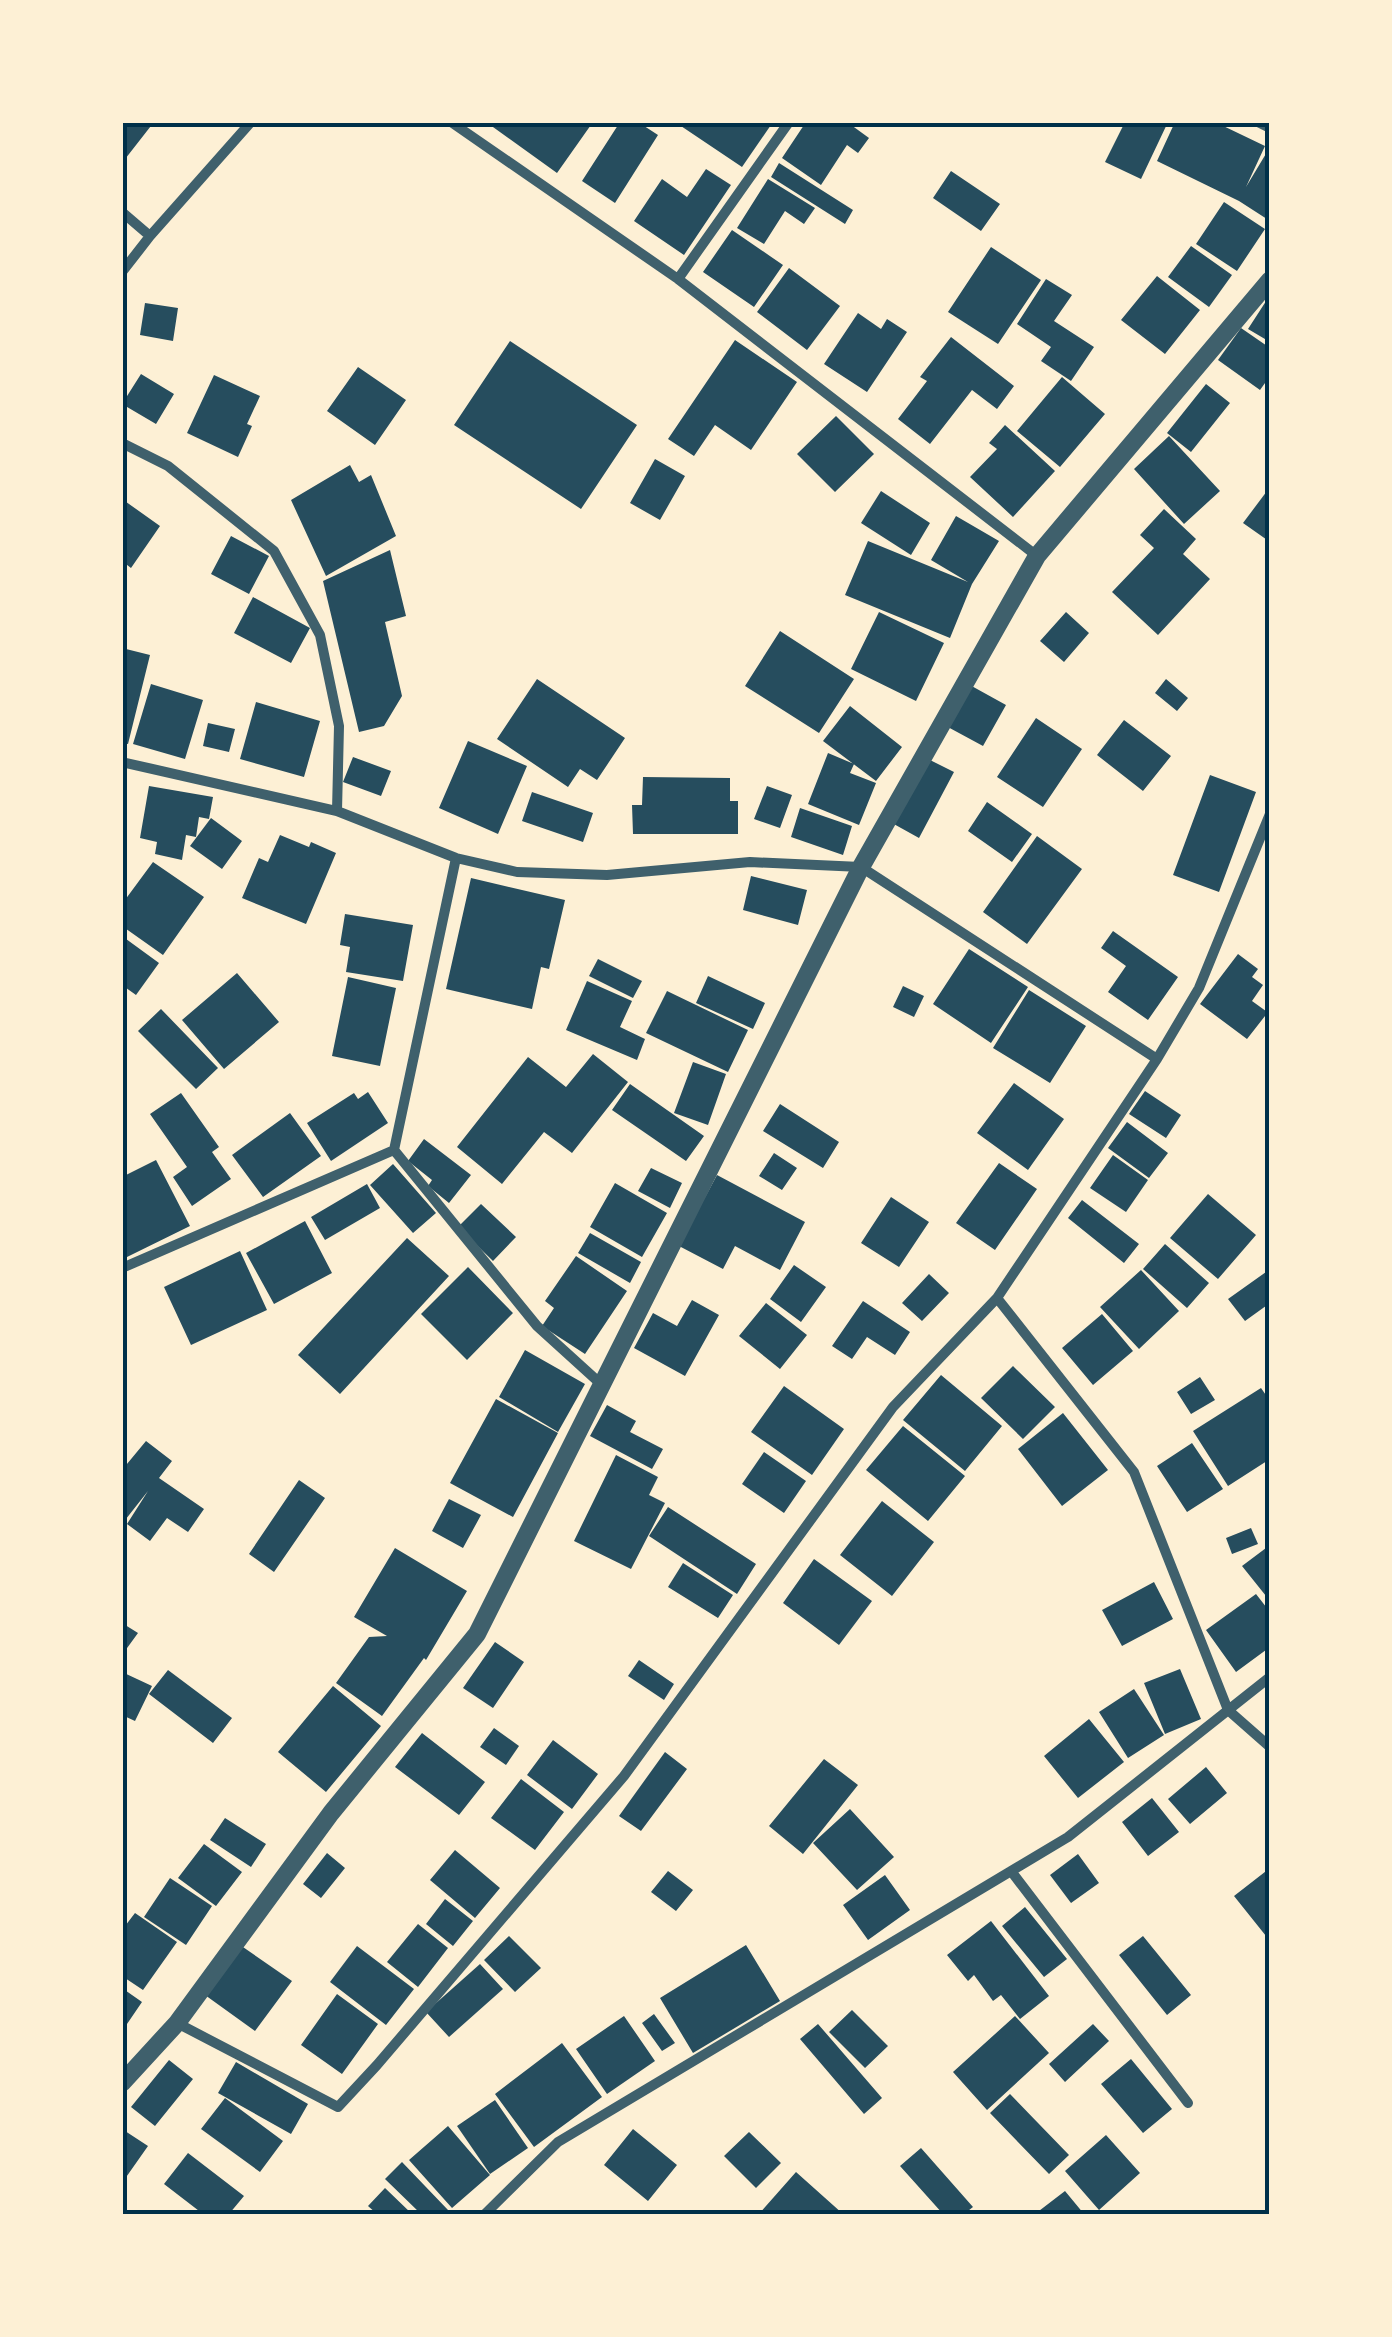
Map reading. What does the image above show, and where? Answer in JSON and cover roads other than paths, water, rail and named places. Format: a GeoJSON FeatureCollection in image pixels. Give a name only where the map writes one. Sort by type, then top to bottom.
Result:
{"type":"FeatureCollection","features":[{"type":"Feature","properties":{"kind":"street"},"geometry":{"type":"LineString","coordinates":[[122,272],[251,122]]}},
{"type":"Feature","properties":{"kind":"street"},"geometry":{"type":"LineString","coordinates":[[451,122],[678,279],[1037,556]]}},
{"type":"Feature","properties":{"kind":"street"},"geometry":{"type":"LineString","coordinates":[[678,279],[790,122]]}},
{"type":"Feature","properties":{"kind":"street"},"geometry":{"type":"LineString","coordinates":[[1258,122],[1270,128]]}},
{"type":"Feature","properties":{"kind":"street"},"geometry":{"type":"LineString","coordinates":[[122,212],[150,236]]}},
{"type":"Feature","properties":{"kind":"street"},"geometry":{"type":"LineString","coordinates":[[122,2083],[177,2023],[330,1812],[477,1634],[861,866],[1037,556],[1270,280]]}},
{"type":"Feature","properties":{"kind":"street"},"geometry":{"type":"LineString","coordinates":[[122,443],[168,466],[274,551],[320,635],[339,726],[337,810]]}},
{"type":"Feature","properties":{"kind":"street"},"geometry":{"type":"LineString","coordinates":[[122,762],[337,810],[456,858],[517,872],[607,875],[750,862],[861,866],[1157,1060]]}},
{"type":"Feature","properties":{"kind":"street"},"geometry":{"type":"LineString","coordinates":[[177,2023],[338,2107],[390,2050],[624,1776],[893,1407],[997,1298],[1157,1060],[1199,988],[1270,814]]}},
{"type":"Feature","properties":{"kind":"street"},"geometry":{"type":"LineString","coordinates":[[394,1150],[456,858]]}},
{"type":"Feature","properties":{"kind":"street"},"geometry":{"type":"LineString","coordinates":[[394,1150],[537,1326],[602,1385]]}},
{"type":"Feature","properties":{"kind":"street"},"geometry":{"type":"LineString","coordinates":[[122,1268],[394,1150]]}},
{"type":"Feature","properties":{"kind":"street"},"geometry":{"type":"LineString","coordinates":[[997,1298],[1134,1472],[1228,1710],[1270,1747]]}},
{"type":"Feature","properties":{"kind":"street"},"geometry":{"type":"LineString","coordinates":[[485,2214],[558,2142],[1068,1837],[1270,1677]]}},
{"type":"Feature","properties":{"kind":"street"},"geometry":{"type":"LineString","coordinates":[[1012,1872],[1188,2103]]}}]}
